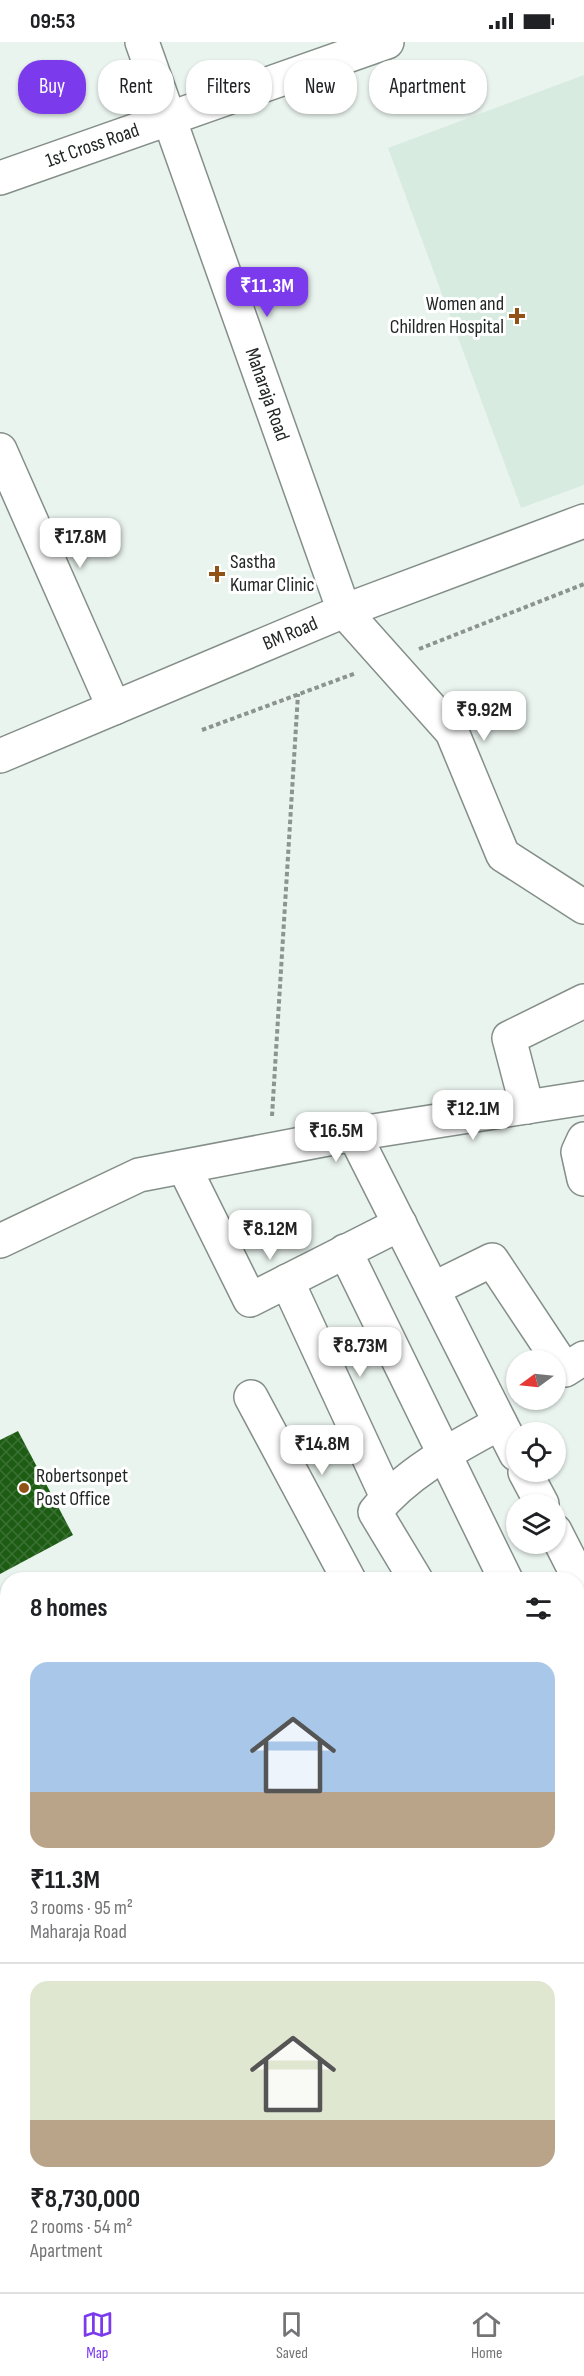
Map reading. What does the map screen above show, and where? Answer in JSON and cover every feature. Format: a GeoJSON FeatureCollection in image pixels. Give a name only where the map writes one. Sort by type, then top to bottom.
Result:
{"type":"FeatureCollection","features":[{"type":"Feature","properties":{"kind":"street","name":"Maharaja Road"},"geometry":{"type":"LineString","coordinates":[[142,42],[345,611]]}},
{"type":"Feature","properties":{"kind":"street","name":"1st Cross Road"},"geometry":{"type":"LineString","coordinates":[[0,178],[387,42]]}},
{"type":"Feature","properties":{"kind":"street"},"geometry":{"type":"LineString","coordinates":[[0,450],[114,708]]}},
{"type":"Feature","properties":{"kind":"street","name":"BM Road"},"geometry":{"type":"LineString","coordinates":[[0,756],[345,611],[584,521]]}},
{"type":"Feature","properties":{"kind":"street"},"geometry":{"type":"LineString","coordinates":[[345,611],[452,732],[503,855],[584,907]]}},
{"type":"Feature","properties":{"kind":"street"},"geometry":{"type":"LineString","coordinates":[[527,1107],[509,1038],[584,1001]]}},
{"type":"Feature","properties":{"kind":"street"},"geometry":{"type":"LineString","coordinates":[[0,1241],[139,1175],[354,1134],[584,1098]]}},
{"type":"Feature","properties":{"kind":"street"},"geometry":{"type":"LineString","coordinates":[[354,1134],[506,1435]]}},
{"type":"Feature","properties":{"kind":"street"},"geometry":{"type":"LineString","coordinates":[[584,1139],[578,1152],[584,1179]]}},
{"type":"Feature","properties":{"kind":"street"},"geometry":{"type":"LineString","coordinates":[[184,1167],[250,1300],[400,1224]]}},
{"type":"Feature","properties":{"kind":"street"},"geometry":{"type":"LineString","coordinates":[[345,1251],[502,1572]]}},
{"type":"Feature","properties":{"kind":"street"},"geometry":{"type":"LineString","coordinates":[[433,1289],[492,1260],[565,1370],[584,1358]]}},
{"type":"Feature","properties":{"kind":"street"},"geometry":{"type":"LineString","coordinates":[[287,1281],[387,1497]]}},
{"type":"Feature","properties":{"kind":"street"},"geometry":{"type":"LineString","coordinates":[[251,1397],[345,1572]]}},
{"type":"Feature","properties":{"kind":"street"},"geometry":{"type":"LineString","coordinates":[[411,1572],[375,1512],[387,1497],[444,1454],[500,1423]]}},
{"type":"Feature","properties":{"kind":"street"},"geometry":{"type":"LineString","coordinates":[[566,1553],[576,1572]]}},
{"type":"Feature","properties":{"kind":"path"},"geometry":{"type":"LineString","coordinates":[[270,1150],[298,694]]}},
{"type":"Feature","properties":{"kind":"shaded area","name":"Women and Children Hospital"},"geometry":{"type":"Polygon","coordinates":[[[584,75],[584,485],[521,508],[388,148],[479,114],[487,114],[487,111],[584,75]]]}},
{"type":"Feature","properties":{"kind":"building","name":"Robertsonpet Post Office"},"geometry":{"type":"Polygon","coordinates":[[[18,1431],[73,1535],[4,1572],[0,1572],[0,1440],[18,1431]]]}},
{"type":"Feature","properties":{"kind":"place","name":"Women and Children Hospital"},"geometry":{"type":"Point","coordinates":[517,316]}},
{"type":"Feature","properties":{"kind":"place","name":"Sastha Kumar Clinic"},"geometry":{"type":"Point","coordinates":[217,574]}},
{"type":"Feature","properties":{"kind":"place","name":"Robertsonpet Post Office"},"geometry":{"type":"Point","coordinates":[24,1488]}}]}
